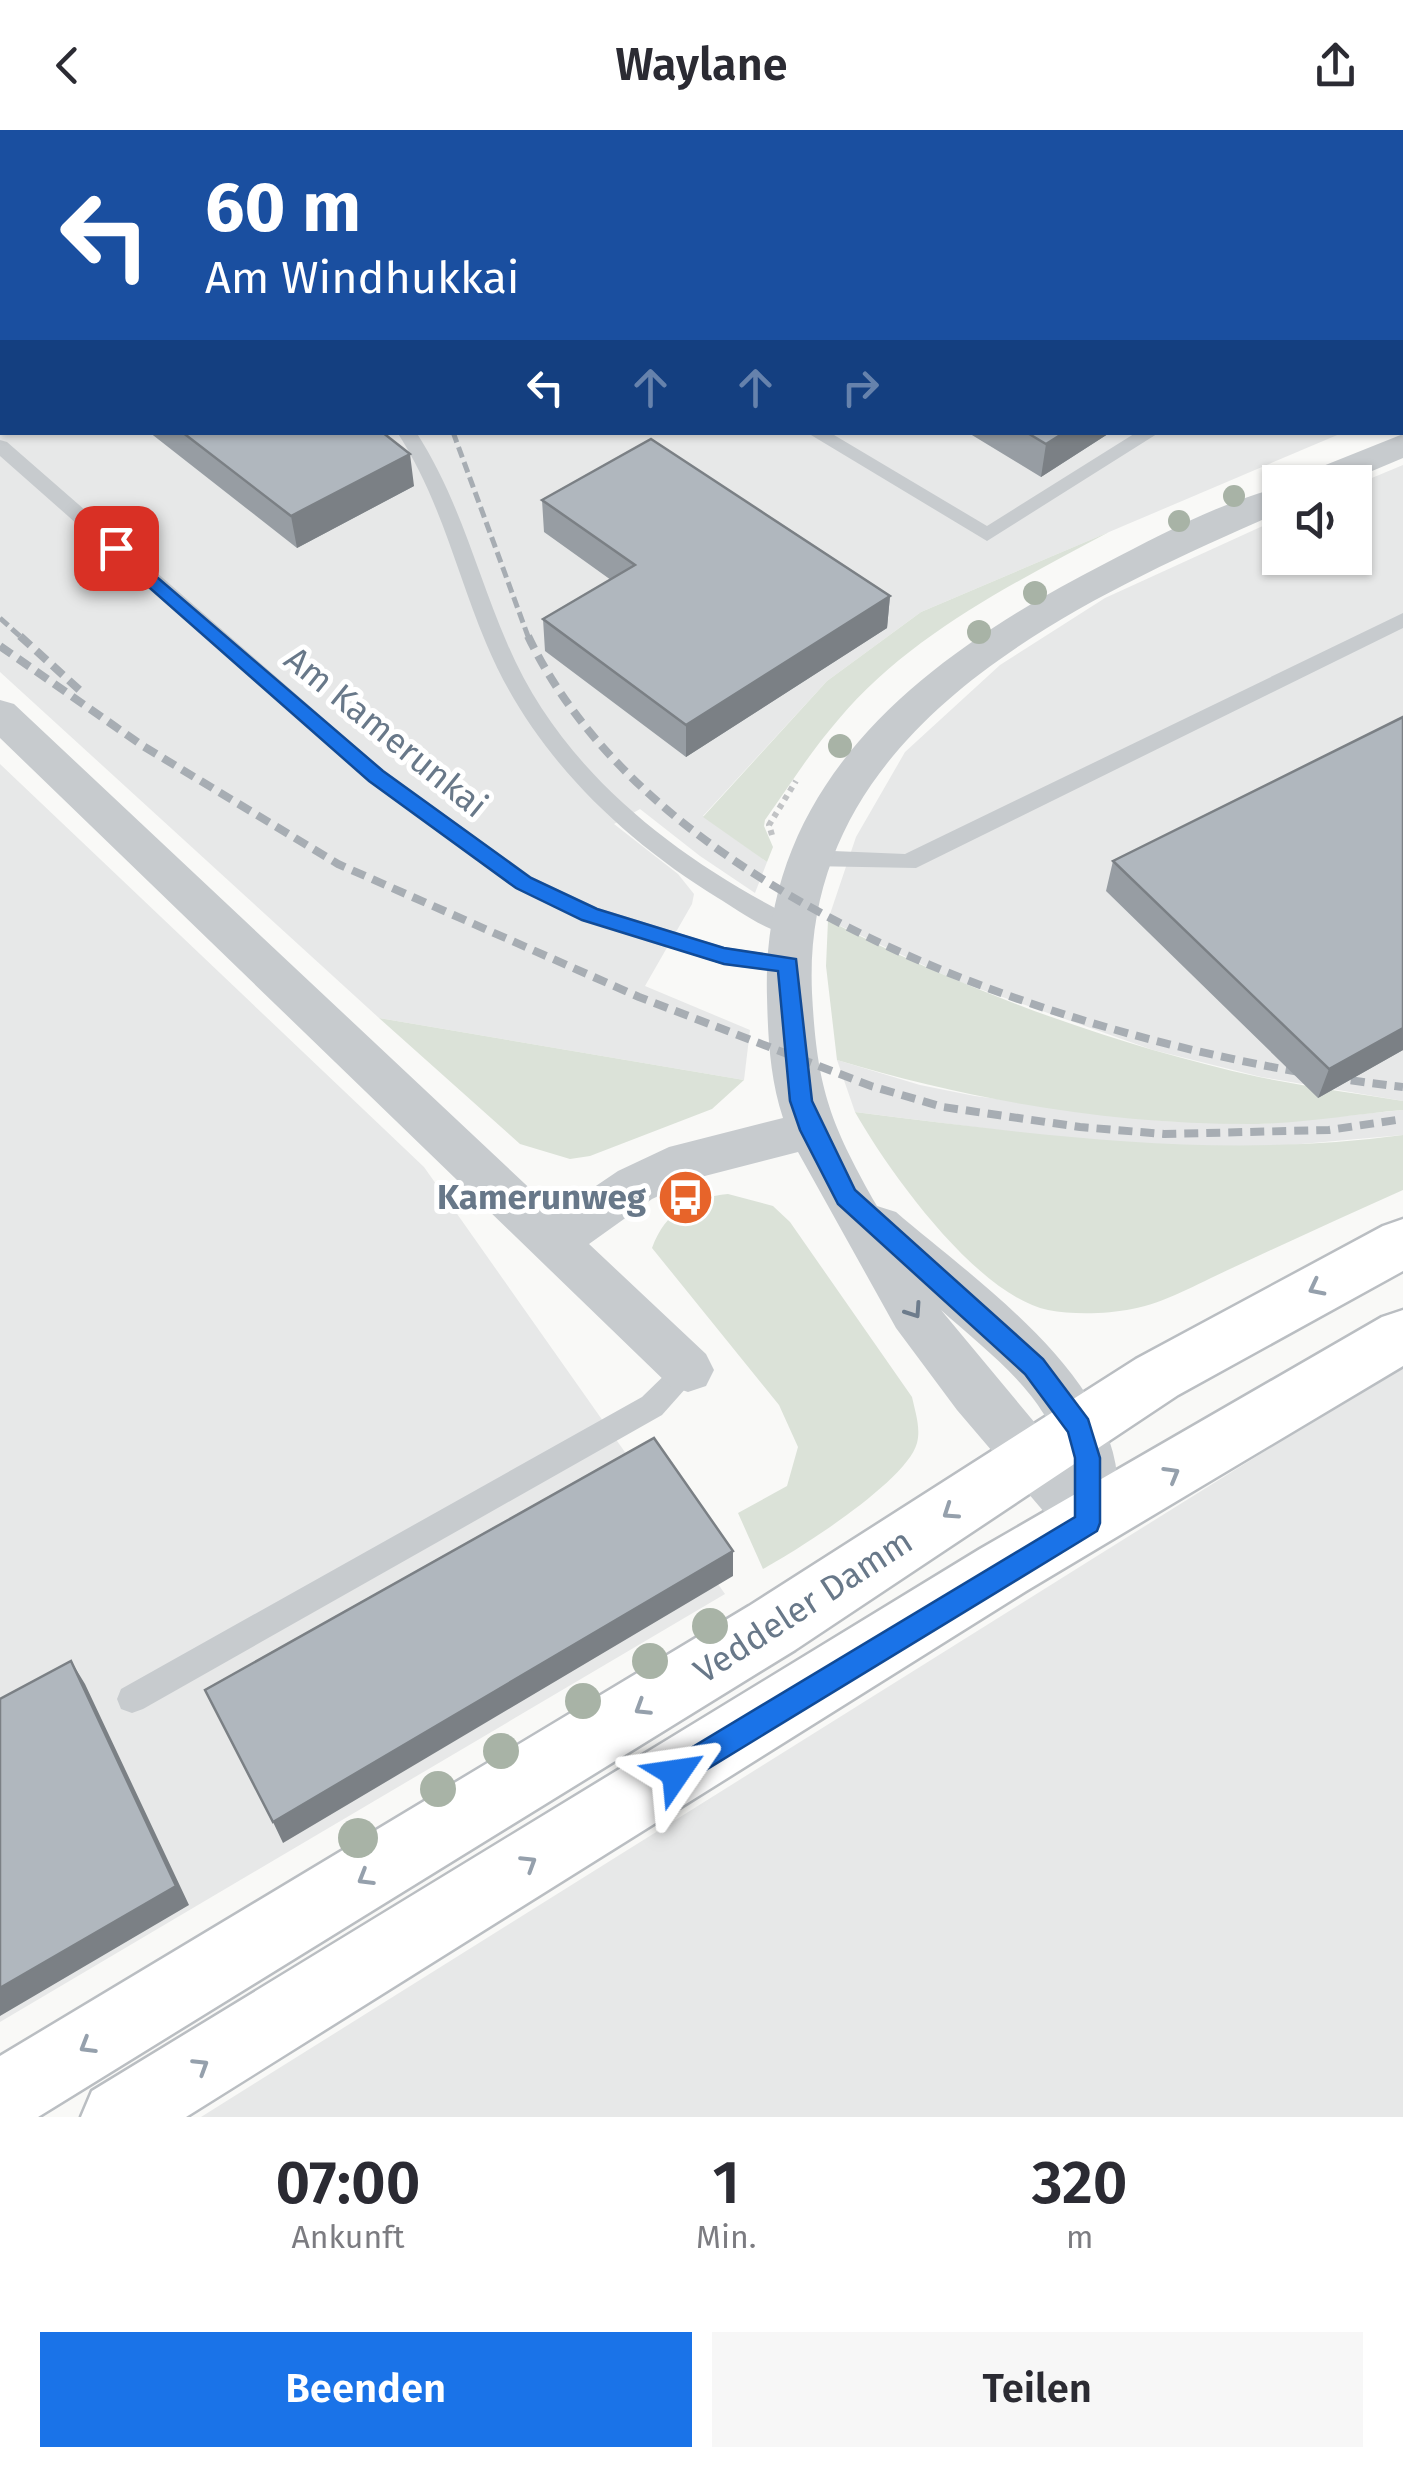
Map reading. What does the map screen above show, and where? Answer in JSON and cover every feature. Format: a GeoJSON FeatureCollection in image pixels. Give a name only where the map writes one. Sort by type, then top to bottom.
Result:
{"type":"FeatureCollection","features":[{"type":"Feature","properties":{"kind":"main road","name":"Veddeler Damm"},"geometry":{"type":"LineString","coordinates":[[0,2098],[772,1628],[1055,1442],[1233,1333],[1403,1243]]}},
{"type":"Feature","properties":{"kind":"main road","name":"Veddeler Damm"},"geometry":{"type":"LineString","coordinates":[[118,2117],[986,1581],[1403,1335]]}},
{"type":"Feature","properties":{"kind":"street"},"geometry":{"type":"LineString","coordinates":[[1356,465],[1403,445]]}},
{"type":"Feature","properties":{"kind":"street"},"geometry":{"type":"LineString","coordinates":[[1088,1523],[1055,1442],[912,1311],[811,1130],[794,1059],[790,945],[796,896],[827,820],[864,764],[904,718],[948,677],[1105,578],[1262,506]]}},
{"type":"Feature","properties":{"kind":"street"},"geometry":{"type":"LineString","coordinates":[[0,714],[688,1370]]}},
{"type":"Feature","properties":{"kind":"street"},"geometry":{"type":"LineString","coordinates":[[556,1240],[635,1185],[686,1161],[811,1130]]}},
{"type":"Feature","properties":{"kind":"lane"},"geometry":{"type":"LineString","coordinates":[[821,435],[987,534],[1146,435]]}},
{"type":"Feature","properties":{"kind":"lane"},"geometry":{"type":"LineString","coordinates":[[408,438],[444,498],[496,644],[526,702],[563,756],[626,818],[740,902],[790,945]]}},
{"type":"Feature","properties":{"kind":"lane","name":"Am Kamerunkai"},"geometry":{"type":"LineString","coordinates":[[0,446],[376,776],[524,883],[590,914],[724,956],[790,945]]}},
{"type":"Feature","properties":{"kind":"lane"},"geometry":{"type":"LineString","coordinates":[[396,459],[444,498]]}},
{"type":"Feature","properties":{"kind":"lane"},"geometry":{"type":"LineString","coordinates":[[809,858],[908,862],[1403,620]]}},
{"type":"Feature","properties":{"kind":"lane"},"geometry":{"type":"LineString","coordinates":[[132,1699],[652,1406],[688,1370]]}},
{"type":"Feature","properties":{"kind":"shaded area"},"geometry":{"type":"Polygon","coordinates":[[[0,435],[1337,435],[921,612],[827,681],[703,816],[767,862],[755,893],[640,809],[614,824],[678,874],[694,894],[645,986],[750,1030],[744,1080],[379,1018],[0,672],[0,435]]]}},
{"type":"Feature","properties":{"kind":"shaded area"},"geometry":{"type":"Polygon","coordinates":[[[1403,465],[1403,1101],[1261,1077],[1153,1050],[957,981],[828,920],[856,837],[905,752],[1000,665],[1105,598],[1262,526],[1262,575],[1372,575],[1372,478],[1403,465]]]}},
{"type":"Feature","properties":{"kind":"shaded area"},"geometry":{"type":"Polygon","coordinates":[[[1109,532],[964,613],[866,690],[819,744],[765,820],[773,847],[767,862],[703,817],[827,681],[921,612],[1109,532]]]}},
{"type":"Feature","properties":{"kind":"shaded area"},"geometry":{"type":"Polygon","coordinates":[[[0,764],[424,1167],[725,1594],[0,2022],[0,764]]]}},
{"type":"Feature","properties":{"kind":"shaded area"},"geometry":{"type":"Polygon","coordinates":[[[828,920],[985,992],[1093,1031],[1259,1077],[1403,1101],[1403,1110],[1276,1123],[1151,1120],[992,1099],[837,1060],[826,966],[828,920]]]}},
{"type":"Feature","properties":{"kind":"shaded area"},"geometry":{"type":"Polygon","coordinates":[[[379,1018],[744,1080],[712,1109],[590,1156],[570,1159],[520,1144],[379,1018]]]}},
{"type":"Feature","properties":{"kind":"shaded area"},"geometry":{"type":"Polygon","coordinates":[[[837,1060],[920,1085],[975,1096],[1162,1121],[1262,1124],[1403,1110],[1403,1135],[1268,1147],[1184,1148],[1071,1139],[855,1112],[837,1060]]]}},
{"type":"Feature","properties":{"kind":"shaded area"},"geometry":{"type":"Polygon","coordinates":[[[855,1112],[1060,1136],[1196,1145],[1333,1142],[1403,1135],[1403,1190],[1157,1302],[1112,1312],[1058,1312],[1021,1300],[965,1257],[912,1197],[855,1112]]]}},
{"type":"Feature","properties":{"kind":"shaded area"},"geometry":{"type":"Polygon","coordinates":[[[728,1194],[773,1206],[790,1222],[912,1397],[918,1426],[917,1443],[894,1476],[849,1513],[763,1569],[738,1513],[787,1486],[798,1447],[779,1405],[652,1248],[664,1225],[681,1209],[702,1199],[728,1194]]]}},
{"type":"Feature","properties":{"kind":"shaded area"},"geometry":{"type":"Polygon","coordinates":[[[1403,1365],[1403,2117],[201,2117],[1105,1551],[1403,1365]]]}},
{"type":"Feature","properties":{"kind":"building"},"geometry":{"type":"Polygon","coordinates":[[[186,435],[386,435],[410,454],[291,516],[186,435]]]}},
{"type":"Feature","properties":{"kind":"building"},"geometry":{"type":"Polygon","coordinates":[[[1031,435],[1060,435],[1046,444],[1031,435]]]}},
{"type":"Feature","properties":{"kind":"building"},"geometry":{"type":"Polygon","coordinates":[[[651,439],[890,596],[686,725],[543,619],[635,565],[542,500],[651,439]]]}},
{"type":"Feature","properties":{"kind":"building"},"geometry":{"type":"Polygon","coordinates":[[[1403,717],[1403,1028],[1329,1069],[1113,861],[1403,717]]]}},
{"type":"Feature","properties":{"kind":"building"},"geometry":{"type":"Polygon","coordinates":[[[654,1438],[733,1551],[273,1822],[205,1690],[654,1438]]]}},
{"type":"Feature","properties":{"kind":"building"},"geometry":{"type":"Polygon","coordinates":[[[71,1661],[176,1886],[0,1988],[0,1699],[71,1661]]]}},
{"type":"Feature","properties":{"kind":"railway"},"geometry":{"type":"LineString","coordinates":[[454,435],[529,639]]}},
{"type":"Feature","properties":{"kind":"railway"},"geometry":{"type":"LineString","coordinates":[[0,618],[23,639]]}},
{"type":"Feature","properties":{"kind":"railway"},"geometry":{"type":"LineString","coordinates":[[20,636],[85,695]]}},
{"type":"Feature","properties":{"kind":"railway"},"geometry":{"type":"LineString","coordinates":[[528,636],[593,735],[681,821],[788,895],[908,956],[1035,1005],[1164,1043],[1288,1070],[1403,1087]]}},
{"type":"Feature","properties":{"kind":"railway"},"geometry":{"type":"LineString","coordinates":[[0,646],[143,746],[338,864],[639,997],[871,1086],[943,1107],[1080,1127],[1164,1134],[1329,1130],[1403,1119]]}},
{"type":"Feature","properties":{"kind":"place","name":"Kamerunweg"},"geometry":{"type":"Point","coordinates":[685,1197]}},
{"type":"Feature","properties":{"kind":"route"},"geometry":{"type":"LineString","coordinates":[[116,548],[376,776],[524,883],[590,914],[724,956],[788,964],[794,1059],[801,1101],[811,1130],[847,1197],[1002,1335],[1034,1367],[1079,1427],[1088,1458],[1088,1523],[1004,1570],[676,1773]]}}]}
